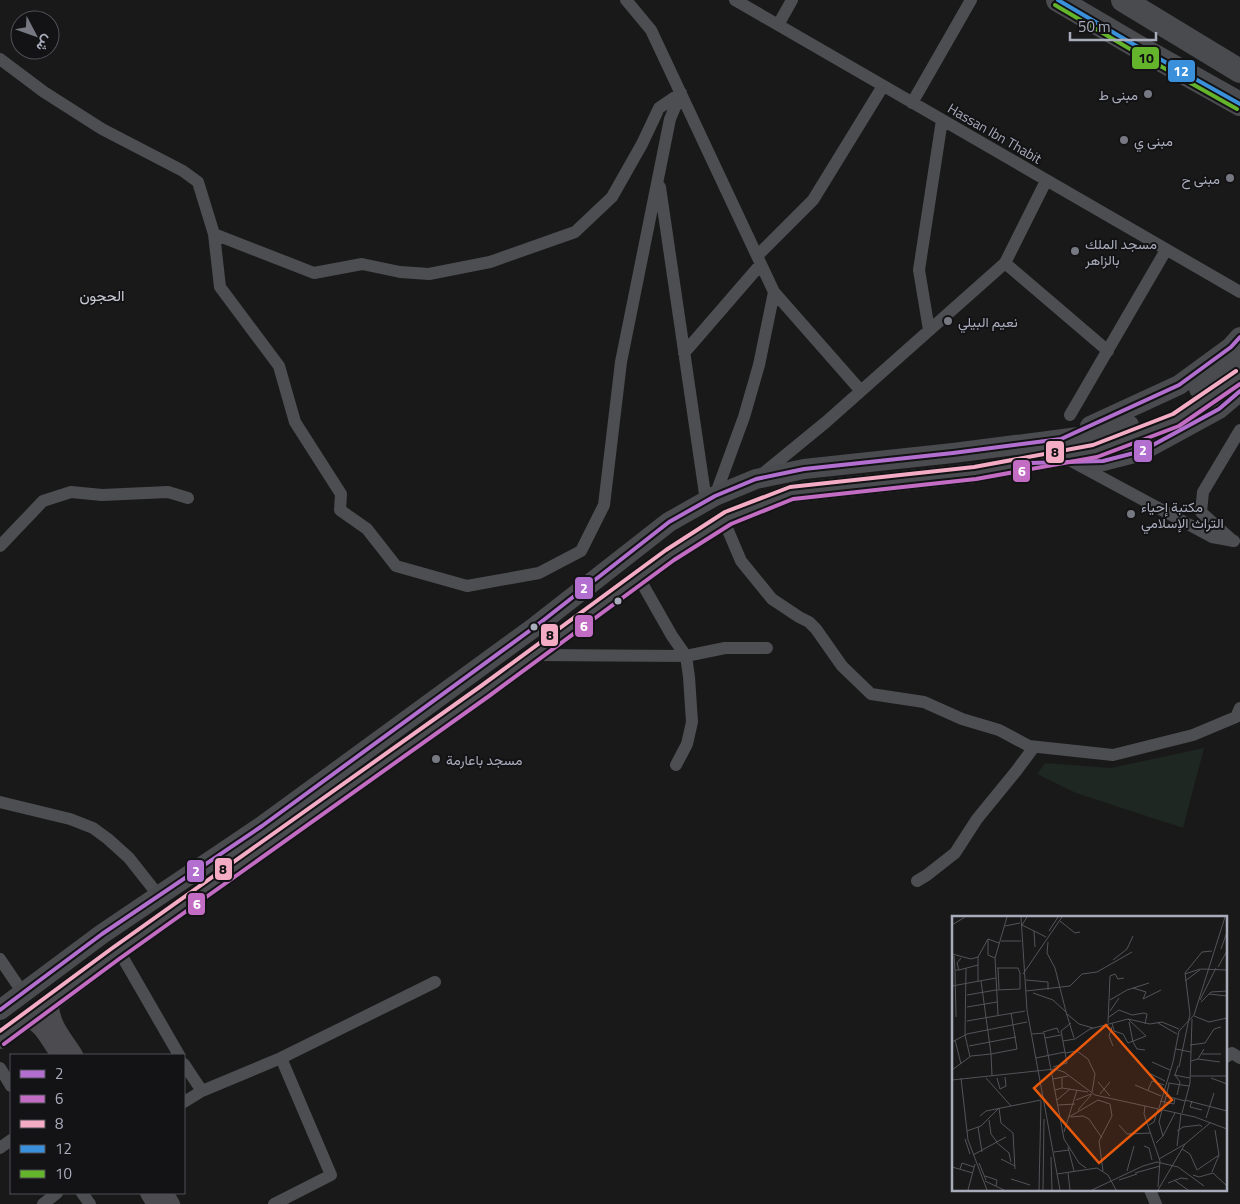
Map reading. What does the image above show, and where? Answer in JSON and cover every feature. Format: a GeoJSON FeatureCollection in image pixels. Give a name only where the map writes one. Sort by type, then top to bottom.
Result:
{"type":"FeatureCollection","features":[{"type":"Feature","properties":{"kind":"highway"},"geometry":{"type":"LineString","coordinates":[[1058,0],[1240,104]]}},
{"type":"Feature","properties":{"kind":"highway"},"geometry":{"type":"LineString","coordinates":[[1124,0],[1240,72]]}},
{"type":"Feature","properties":{"kind":"main road"},"geometry":{"type":"LineString","coordinates":[[1061,440],[1179,385],[1231,347],[1240,337]]}},
{"type":"Feature","properties":{"kind":"main road"},"geometry":{"type":"LineString","coordinates":[[0,1010],[102,934],[262,826],[536,626],[669,522],[710,499],[756,479],[804,469],[954,454],[1061,440],[1095,443],[1144,421],[1186,399],[1240,358]]}},
{"type":"Feature","properties":{"kind":"main road"},"geometry":{"type":"LineString","coordinates":[[0,1039],[119,951],[534,655],[670,555],[724,521],[791,494],[974,473],[1028,463],[1176,420],[1240,376]]}},
{"type":"Feature","properties":{"kind":"main road"},"geometry":{"type":"LineString","coordinates":[[1028,463],[1103,461],[1142,451],[1219,409],[1240,391]]}},
{"type":"Feature","properties":{"kind":"street"},"geometry":{"type":"LineString","coordinates":[[626,0],[651,30],[774,292],[861,391]]}},
{"type":"Feature","properties":{"kind":"street","name":"Hassan Ibn Thabit"},"geometry":{"type":"LineString","coordinates":[[735,0],[1240,292]]}},
{"type":"Feature","properties":{"kind":"street"},"geometry":{"type":"LineString","coordinates":[[778,25],[792,0]]}},
{"type":"Feature","properties":{"kind":"street"},"geometry":{"type":"LineString","coordinates":[[912,103],[971,0]]}},
{"type":"Feature","properties":{"kind":"street"},"geometry":{"type":"LineString","coordinates":[[0,59],[44,92],[102,128],[183,171],[198,182],[214,234],[220,288],[279,366],[295,422],[341,494],[340,510],[366,530],[396,566],[467,586],[539,573],[581,551],[604,505],[622,362],[670,119],[681,93]]}},
{"type":"Feature","properties":{"kind":"street"},"geometry":{"type":"LineString","coordinates":[[684,353],[759,260],[813,200],[883,86]]}},
{"type":"Feature","properties":{"kind":"street"},"geometry":{"type":"LineString","coordinates":[[214,234],[314,273],[362,264],[400,272],[428,274],[490,262],[575,232],[612,198],[642,144],[659,108],[681,93]]}},
{"type":"Feature","properties":{"kind":"street"},"geometry":{"type":"LineString","coordinates":[[929,330],[919,270],[942,120]]}},
{"type":"Feature","properties":{"kind":"street"},"geometry":{"type":"LineString","coordinates":[[658,178],[684,353],[710,499]]}},
{"type":"Feature","properties":{"kind":"street"},"geometry":{"type":"LineString","coordinates":[[756,479],[826,422],[1005,263],[1046,180]]}},
{"type":"Feature","properties":{"kind":"street"},"geometry":{"type":"LineString","coordinates":[[1070,415],[1166,250]]}},
{"type":"Feature","properties":{"kind":"street"},"geometry":{"type":"LineString","coordinates":[[1005,263],[1108,351]]}},
{"type":"Feature","properties":{"kind":"street"},"geometry":{"type":"LineString","coordinates":[[710,499],[744,417],[759,365],[774,292]]}},
{"type":"Feature","properties":{"kind":"street"},"geometry":{"type":"LineString","coordinates":[[1237,542],[1200,512],[1202,492],[1240,430]]}},
{"type":"Feature","properties":{"kind":"street"},"geometry":{"type":"LineString","coordinates":[[1073,462],[1212,538],[1237,542]]}},
{"type":"Feature","properties":{"kind":"street"},"geometry":{"type":"LineString","coordinates":[[0,546],[43,501],[71,492],[102,494],[168,492],[188,498]]}},
{"type":"Feature","properties":{"kind":"street"},"geometry":{"type":"LineString","coordinates":[[724,521],[741,561],[772,599],[809,622],[842,666],[871,694],[924,702],[962,719],[999,730],[1029,746],[1113,755],[1193,735],[1236,717],[1240,708]]}},
{"type":"Feature","properties":{"kind":"street"},"geometry":{"type":"LineString","coordinates":[[639,578],[672,636],[686,656],[692,722],[687,744],[676,765]]}},
{"type":"Feature","properties":{"kind":"street"},"geometry":{"type":"LineString","coordinates":[[534,655],[686,656],[725,648],[767,648]]}},
{"type":"Feature","properties":{"kind":"street"},"geometry":{"type":"LineString","coordinates":[[917,881],[955,853],[977,819],[1034,747]]}},
{"type":"Feature","properties":{"kind":"street"},"geometry":{"type":"LineString","coordinates":[[0,802],[70,818],[93,828],[129,858],[159,896]]}},
{"type":"Feature","properties":{"kind":"street"},"geometry":{"type":"LineString","coordinates":[[119,951],[178,1054]]}},
{"type":"Feature","properties":{"kind":"street"},"geometry":{"type":"LineString","coordinates":[[0,959],[23,993]]}},
{"type":"Feature","properties":{"kind":"street"},"geometry":{"type":"LineString","coordinates":[[185,1101],[202,1092],[281,1058],[434,982]]}},
{"type":"Feature","properties":{"kind":"street"},"geometry":{"type":"LineString","coordinates":[[50,1003],[49,1010],[52,1021],[73,1054]]}},
{"type":"Feature","properties":{"kind":"street"},"geometry":{"type":"LineString","coordinates":[[29,1018],[38,1023],[59,1054]]}},
{"type":"Feature","properties":{"kind":"street"},"geometry":{"type":"LineString","coordinates":[[1228,1056],[1232,1053],[1240,1058]]}},
{"type":"Feature","properties":{"kind":"street"},"geometry":{"type":"LineString","coordinates":[[274,1204],[331,1175],[281,1058]]}},
{"type":"Feature","properties":{"kind":"street"},"geometry":{"type":"LineString","coordinates":[[185,1066],[202,1092]]}},
{"type":"Feature","properties":{"kind":"street"},"geometry":{"type":"LineString","coordinates":[[0,1068],[10,1084]]}},
{"type":"Feature","properties":{"kind":"street"},"geometry":{"type":"LineString","coordinates":[[1151,1192],[1156,1204]]}},
{"type":"Feature","properties":{"kind":"street"},"geometry":{"type":"LineString","coordinates":[[43,1204],[56,1194]]}},
{"type":"Feature","properties":{"kind":"shaded area"},"geometry":{"type":"Polygon","coordinates":[[[1204,748],[1183,828],[1076,793],[1037,774],[1045,763],[1111,768],[1204,748]]]}},
{"type":"Feature","properties":{"kind":"transit line","name":"12"},"geometry":{"type":"LineString","coordinates":[[1058,0],[1240,104]]}},
{"type":"Feature","properties":{"kind":"transit line","name":"10"},"geometry":{"type":"LineString","coordinates":[[1055,5],[1237,109]]}},
{"type":"Feature","properties":{"kind":"transit line","name":"2"},"geometry":{"type":"LineString","coordinates":[[0,1010],[102,934],[262,826],[536,626],[669,522],[715,496],[756,479],[804,469],[1061,439],[1179,385],[1231,347],[1240,337]]}},
{"type":"Feature","properties":{"kind":"transit line","name":"8"},"geometry":{"type":"LineString","coordinates":[[0,1031],[111,949],[481,686],[666,550],[725,512],[790,487],[974,467],[1093,445],[1173,414],[1236,371]]}},
{"type":"Feature","properties":{"kind":"transit line","name":"6"},"geometry":{"type":"LineString","coordinates":[[4,1044],[119,959],[489,696],[674,560],[731,524],[793,499],[976,479],[1097,457],[1179,426],[1240,384]]}},
{"type":"Feature","properties":{"kind":"transit line","name":"2"},"geometry":{"type":"LineString","coordinates":[[1030,463],[1103,461],[1142,451],[1219,409],[1240,391]]}},
{"type":"Feature","properties":{"kind":"place","name":"مبنى ط"},"geometry":{"type":"Point","coordinates":[1148,94]}},
{"type":"Feature","properties":{"kind":"place","name":"مبنى ي"},"geometry":{"type":"Point","coordinates":[1124,140]}},
{"type":"Feature","properties":{"kind":"place","name":"مبنى ح"},"geometry":{"type":"Point","coordinates":[1230,178]}},
{"type":"Feature","properties":{"kind":"place","name":"مسجد الملك بالزاهر"},"geometry":{"type":"Point","coordinates":[1075,251]}},
{"type":"Feature","properties":{"kind":"place","name":"نعيم البيلي"},"geometry":{"type":"Point","coordinates":[948,321]}},
{"type":"Feature","properties":{"kind":"place","name":"مكتبة إحياء التراث الإسلامي"},"geometry":{"type":"Point","coordinates":[1131,514]}},
{"type":"Feature","properties":{"kind":"place","name":"مسجد باعارمة"},"geometry":{"type":"Point","coordinates":[436,759]}},
{"type":"Feature","properties":{"kind":"district","name":"الحجون"},"geometry":{"type":"Point","coordinates":[102,295]}}]}
